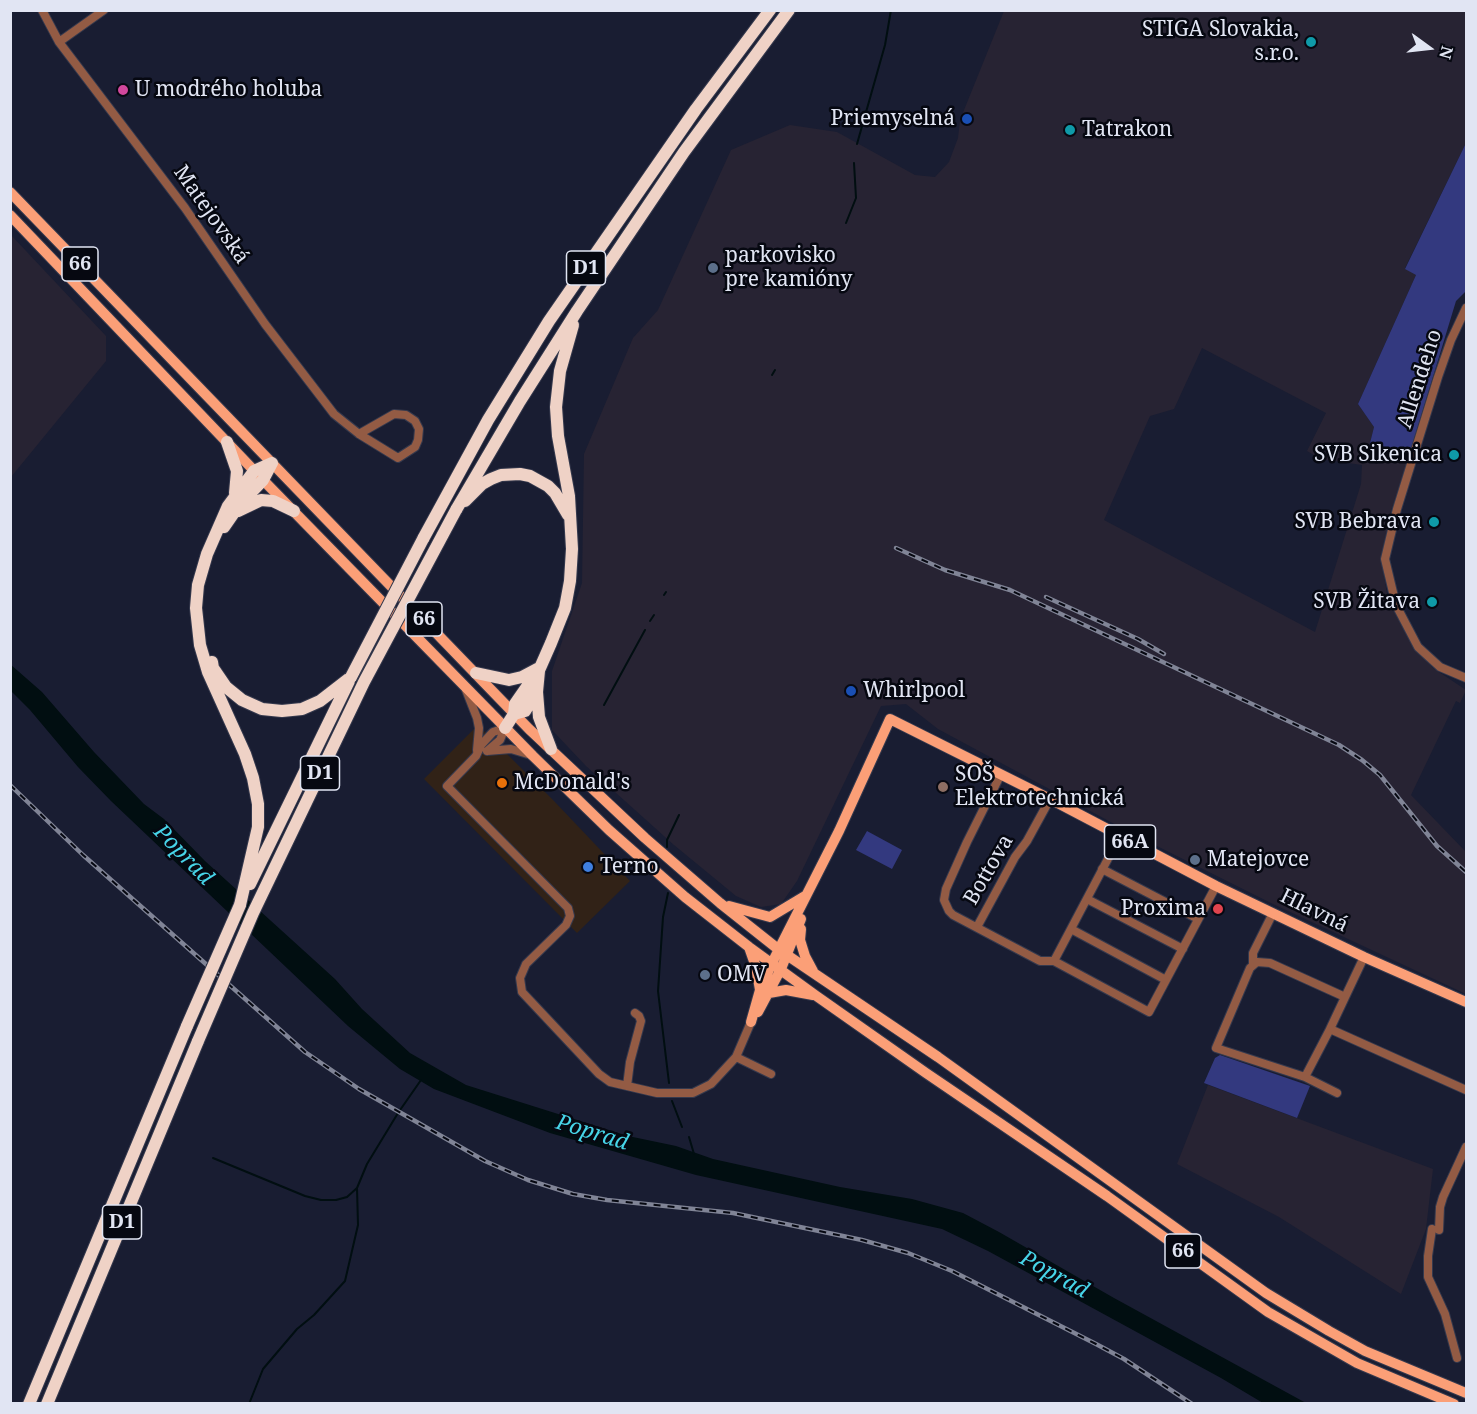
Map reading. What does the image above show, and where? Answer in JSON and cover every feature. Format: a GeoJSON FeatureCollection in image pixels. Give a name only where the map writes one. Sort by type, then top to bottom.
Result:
{"type":"FeatureCollection","features":[{"type":"Feature","properties":{"kind":"highway","name":"D1"},"geometry":{"type":"LineString","coordinates":[[29,1404],[240,905],[351,677],[423,539],[488,420],[549,321],[696,109],[770,10]]}},
{"type":"Feature","properties":{"kind":"highway","name":"D1"},"geometry":{"type":"LineString","coordinates":[[47,1404],[198,1041],[254,913],[359,692],[456,510],[514,410],[577,311],[684,152],[789,10]]}},
{"type":"Feature","properties":{"kind":"highway"},"geometry":{"type":"LineString","coordinates":[[505,728],[514,714],[515,704],[540,668],[565,608],[572,565],[571,534],[569,496],[558,436],[556,407],[560,371],[577,311]]}},
{"type":"Feature","properties":{"kind":"highway"},"geometry":{"type":"LineString","coordinates":[[227,442],[237,471],[235,494],[219,524],[207,554],[198,585],[196,608],[200,645],[208,672],[245,754],[254,778],[258,804],[258,826],[240,905]]}},
{"type":"Feature","properties":{"kind":"highway"},"geometry":{"type":"LineString","coordinates":[[235,494],[272,463]]}},
{"type":"Feature","properties":{"kind":"highway"},"geometry":{"type":"LineString","coordinates":[[456,510],[482,484],[501,475],[520,474],[530,476],[548,486],[561,501],[569,518]]}},
{"type":"Feature","properties":{"kind":"highway"},"geometry":{"type":"LineString","coordinates":[[258,476],[222,530],[204,583],[202,607],[206,642],[213,668],[226,687],[242,700],[262,709],[282,711],[302,709],[320,701],[351,677]]}},
{"type":"Feature","properties":{"kind":"highway"},"geometry":{"type":"LineString","coordinates":[[234,513],[261,500],[273,501],[294,511]]}},
{"type":"Feature","properties":{"kind":"highway"},"geometry":{"type":"LineString","coordinates":[[476,673],[509,680],[522,677],[540,668]]}},
{"type":"Feature","properties":{"kind":"highway"},"geometry":{"type":"LineString","coordinates":[[540,668],[537,692],[539,717],[550,749]]}},
{"type":"Feature","properties":{"kind":"highway"},"geometry":{"type":"LineString","coordinates":[[514,714],[525,711],[537,692]]}},
{"type":"Feature","properties":{"kind":"main road","name":"66"},"geometry":{"type":"LineString","coordinates":[[10,192],[514,714],[676,866],[720,903],[783,952],[938,1057],[1199,1246],[1296,1312],[1365,1351],[1467,1393]]}},
{"type":"Feature","properties":{"kind":"main road","name":"66"},"geometry":{"type":"LineString","coordinates":[[10,215],[258,476],[505,728],[574,797],[674,887],[748,947],[815,995],[1098,1190],[1268,1312],[1357,1363],[1454,1404]]}},
{"type":"Feature","properties":{"kind":"main road","name":"Hlavná"},"geometry":{"type":"LineString","coordinates":[[806,896],[890,719],[1216,886],[1364,957],[1467,1002]]}},
{"type":"Feature","properties":{"kind":"main road"},"geometry":{"type":"LineString","coordinates":[[720,903],[770,917],[806,896]]}},
{"type":"Feature","properties":{"kind":"main road"},"geometry":{"type":"LineString","coordinates":[[806,896],[801,919],[800,940],[805,956],[815,974]]}},
{"type":"Feature","properties":{"kind":"main road"},"geometry":{"type":"LineString","coordinates":[[783,952],[806,896]]}},
{"type":"Feature","properties":{"kind":"main road"},"geometry":{"type":"LineString","coordinates":[[751,1022],[776,966],[801,919]]}},
{"type":"Feature","properties":{"kind":"main road"},"geometry":{"type":"LineString","coordinates":[[748,947],[765,992]]}},
{"type":"Feature","properties":{"kind":"main road"},"geometry":{"type":"LineString","coordinates":[[765,992],[786,990],[815,995]]}},
{"type":"Feature","properties":{"kind":"street","name":"Matejovská"},"geometry":{"type":"LineString","coordinates":[[42,10],[59,42],[185,208],[265,324],[334,414],[359,434],[398,458],[415,447],[419,429],[415,421],[406,415],[394,414],[359,434]]}},
{"type":"Feature","properties":{"kind":"street"},"geometry":{"type":"LineString","coordinates":[[59,42],[104,10]]}},
{"type":"Feature","properties":{"kind":"street","name":"Allendeho"},"geometry":{"type":"LineString","coordinates":[[1467,308],[1462,314],[1441,368],[1397,509],[1385,559],[1396,605],[1418,647],[1440,667],[1467,678]]}},
{"type":"Feature","properties":{"kind":"street"},"geometry":{"type":"LineString","coordinates":[[464,684],[479,729],[476,756]]}},
{"type":"Feature","properties":{"kind":"street"},"geometry":{"type":"LineString","coordinates":[[476,756],[487,751],[500,740],[505,728]]}},
{"type":"Feature","properties":{"kind":"street"},"geometry":{"type":"LineString","coordinates":[[505,728],[493,732],[481,745],[476,756],[447,786],[568,908],[570,916],[566,925],[526,964],[520,978],[522,992],[599,1074],[610,1082],[657,1093],[693,1093],[711,1084],[736,1057],[751,1022]]}},
{"type":"Feature","properties":{"kind":"street"},"geometry":{"type":"LineString","coordinates":[[487,751],[511,749],[533,756]]}},
{"type":"Feature","properties":{"kind":"street"},"geometry":{"type":"LineString","coordinates":[[1001,774],[944,895],[949,911],[1040,961],[1054,962],[1149,1012],[1216,886]]}},
{"type":"Feature","properties":{"kind":"street","name":"Bottova"},"geometry":{"type":"LineString","coordinates":[[977,927],[1050,799]]}},
{"type":"Feature","properties":{"kind":"street"},"geometry":{"type":"LineString","coordinates":[[1054,962],[1119,836]]}},
{"type":"Feature","properties":{"kind":"street"},"geometry":{"type":"LineString","coordinates":[[1102,869],[1198,919]]}},
{"type":"Feature","properties":{"kind":"street"},"geometry":{"type":"LineString","coordinates":[[1087,898],[1183,949]]}},
{"type":"Feature","properties":{"kind":"street"},"geometry":{"type":"LineString","coordinates":[[1273,913],[1253,953],[1253,964],[1216,1048],[1305,1077],[1337,1093]]}},
{"type":"Feature","properties":{"kind":"street"},"geometry":{"type":"LineString","coordinates":[[1071,929],[1167,980]]}},
{"type":"Feature","properties":{"kind":"street"},"geometry":{"type":"LineString","coordinates":[[1305,1077],[1364,957]]}},
{"type":"Feature","properties":{"kind":"street"},"geometry":{"type":"LineString","coordinates":[[1253,964],[1270,963],[1345,997]]}},
{"type":"Feature","properties":{"kind":"street"},"geometry":{"type":"LineString","coordinates":[[627,1086],[630,1062],[641,1021],[635,1013]]}},
{"type":"Feature","properties":{"kind":"street"},"geometry":{"type":"LineString","coordinates":[[1330,1029],[1467,1090]]}},
{"type":"Feature","properties":{"kind":"street"},"geometry":{"type":"LineString","coordinates":[[736,1057],[771,1074]]}},
{"type":"Feature","properties":{"kind":"street"},"geometry":{"type":"LineString","coordinates":[[1457,1358],[1445,1314],[1428,1277],[1428,1256],[1443,1197],[1467,1147]]}},
{"type":"Feature","properties":{"kind":"shaded area"},"geometry":{"type":"Polygon","coordinates":[[[1004,11],[1466,11],[1466,143],[1405,268],[1416,275],[1358,404],[1374,427],[1369,447],[1408,459],[1391,511],[1381,556],[1388,600],[1411,643],[1433,668],[1466,690],[1460,703],[1456,701],[1411,795],[1466,852],[1466,994],[1271,903],[1133,834],[938,729],[906,704],[881,706],[797,881],[781,904],[761,907],[736,896],[674,845],[586,766],[552,730],[552,671],[582,583],[584,454],[633,338],[658,310],[731,150],[790,125],[837,132],[915,175],[935,177],[949,162],[958,138],[960,120],[1004,11]],[[1202,348],[1174,409],[1150,416],[1104,520],[1315,632],[1361,484],[1362,465],[1321,459],[1307,451],[1326,413],[1202,348]]]}},
{"type":"Feature","properties":{"kind":"shaded area"},"geometry":{"type":"Polygon","coordinates":[[[1466,143],[1466,291],[1456,301],[1408,459],[1369,447],[1374,427],[1358,404],[1416,275],[1405,269],[1466,143]]]}},
{"type":"Feature","properties":{"kind":"shaded area"},"geometry":{"type":"Polygon","coordinates":[[[11,235],[106,336],[106,361],[11,477],[11,235]]]}},
{"type":"Feature","properties":{"kind":"shaded area"},"geometry":{"type":"Polygon","coordinates":[[[478,725],[630,881],[577,933],[424,779],[478,725]]]}},
{"type":"Feature","properties":{"kind":"shaded area"},"geometry":{"type":"Polygon","coordinates":[[[867,831],[902,850],[892,869],[856,850],[867,831]]]}},
{"type":"Feature","properties":{"kind":"shaded area"},"geometry":{"type":"Polygon","coordinates":[[[1220,1055],[1310,1086],[1297,1118],[1204,1083],[1215,1058],[1220,1055]]]}},
{"type":"Feature","properties":{"kind":"shaded area"},"geometry":{"type":"Polygon","coordinates":[[[1208,1085],[1433,1169],[1426,1229],[1401,1294],[1279,1217],[1177,1164],[1208,1085]]]}},
{"type":"Feature","properties":{"kind":"water","name":"Poprad"},"geometry":{"type":"Polygon","coordinates":[[[10,664],[42,692],[94,752],[144,804],[164,819],[205,861],[335,979],[362,1009],[410,1053],[466,1085],[628,1136],[676,1146],[713,1159],[840,1187],[912,1199],[963,1213],[1306,1403],[1263,1403],[988,1251],[942,1229],[696,1175],[550,1133],[434,1089],[400,1069],[348,1026],[111,801],[11,691],[10,664]]]}},
{"type":"Feature","properties":{"kind":"waterway"},"geometry":{"type":"LineString","coordinates":[[857,144],[885,45],[891,10]]}},
{"type":"Feature","properties":{"kind":"waterway"},"geometry":{"type":"LineString","coordinates":[[846,223],[856,198],[854,163]]}},
{"type":"Feature","properties":{"kind":"waterway"},"geometry":{"type":"LineString","coordinates":[[772,375],[775,370]]}},
{"type":"Feature","properties":{"kind":"waterway"},"geometry":{"type":"LineString","coordinates":[[650,621],[654,615]]}},
{"type":"Feature","properties":{"kind":"waterway"},"geometry":{"type":"LineString","coordinates":[[604,705],[645,630]]}},
{"type":"Feature","properties":{"kind":"waterway"},"geometry":{"type":"LineString","coordinates":[[667,847],[667,840],[679,815]]}},
{"type":"Feature","properties":{"kind":"waterway"},"geometry":{"type":"LineString","coordinates":[[668,893],[663,917],[658,991],[669,1083]]}},
{"type":"Feature","properties":{"kind":"waterway"},"geometry":{"type":"LineString","coordinates":[[249,1404],[263,1369],[297,1329],[314,1315],[345,1281],[358,1225],[357,1188],[367,1164],[421,1080]]}},
{"type":"Feature","properties":{"kind":"waterway"},"geometry":{"type":"LineString","coordinates":[[672,1101],[682,1127]]}},
{"type":"Feature","properties":{"kind":"waterway"},"geometry":{"type":"LineString","coordinates":[[689,1137],[694,1154]]}},
{"type":"Feature","properties":{"kind":"waterway"},"geometry":{"type":"LineString","coordinates":[[213,1158],[305,1196],[321,1200],[347,1197],[357,1188]]}},
{"type":"Feature","properties":{"kind":"railway"},"geometry":{"type":"LineString","coordinates":[[896,548],[945,570],[1010,590],[1339,745],[1380,775],[1437,846],[1466,872]]}},
{"type":"Feature","properties":{"kind":"railway"},"geometry":{"type":"LineString","coordinates":[[1046,597],[1138,639],[1164,654]]}},
{"type":"Feature","properties":{"kind":"railway"},"geometry":{"type":"LineString","coordinates":[[10,785],[83,855],[305,1052],[359,1089],[485,1161],[528,1180],[573,1194],[607,1200],[733,1213],[862,1240],[908,1253],[952,1271],[1096,1344],[1124,1359],[1192,1404]]}},
{"type":"Feature","properties":{"kind":"place","name":"STIGA Slovakia, s.r.o."},"geometry":{"type":"Point","coordinates":[1311,42]}},
{"type":"Feature","properties":{"kind":"place","name":"U modrého holuba"},"geometry":{"type":"Point","coordinates":[123,90]}},
{"type":"Feature","properties":{"kind":"place","name":"Priemyselná"},"geometry":{"type":"Point","coordinates":[967,119]}},
{"type":"Feature","properties":{"kind":"place","name":"Tatrakon"},"geometry":{"type":"Point","coordinates":[1070,130]}},
{"type":"Feature","properties":{"kind":"place","name":"parkovisko pre kamióny"},"geometry":{"type":"Point","coordinates":[713,268]}},
{"type":"Feature","properties":{"kind":"place","name":"SVB Sikenica"},"geometry":{"type":"Point","coordinates":[1454,455]}},
{"type":"Feature","properties":{"kind":"place","name":"SVB Bebrava"},"geometry":{"type":"Point","coordinates":[1434,522]}},
{"type":"Feature","properties":{"kind":"place","name":"SVB Žitava"},"geometry":{"type":"Point","coordinates":[1432,602]}},
{"type":"Feature","properties":{"kind":"place","name":"Whirlpool"},"geometry":{"type":"Point","coordinates":[851,691]}},
{"type":"Feature","properties":{"kind":"place","name":"McDonald's"},"geometry":{"type":"Point","coordinates":[502,783]}},
{"type":"Feature","properties":{"kind":"place","name":"SOŠ Elektrotechnická"},"geometry":{"type":"Point","coordinates":[943,787]}},
{"type":"Feature","properties":{"kind":"place","name":"Matejovce"},"geometry":{"type":"Point","coordinates":[1195,860]}},
{"type":"Feature","properties":{"kind":"place","name":"Terno"},"geometry":{"type":"Point","coordinates":[588,867]}},
{"type":"Feature","properties":{"kind":"place","name":"Proxima"},"geometry":{"type":"Point","coordinates":[1218,909]}},
{"type":"Feature","properties":{"kind":"place","name":"OMV"},"geometry":{"type":"Point","coordinates":[705,975]}}]}
